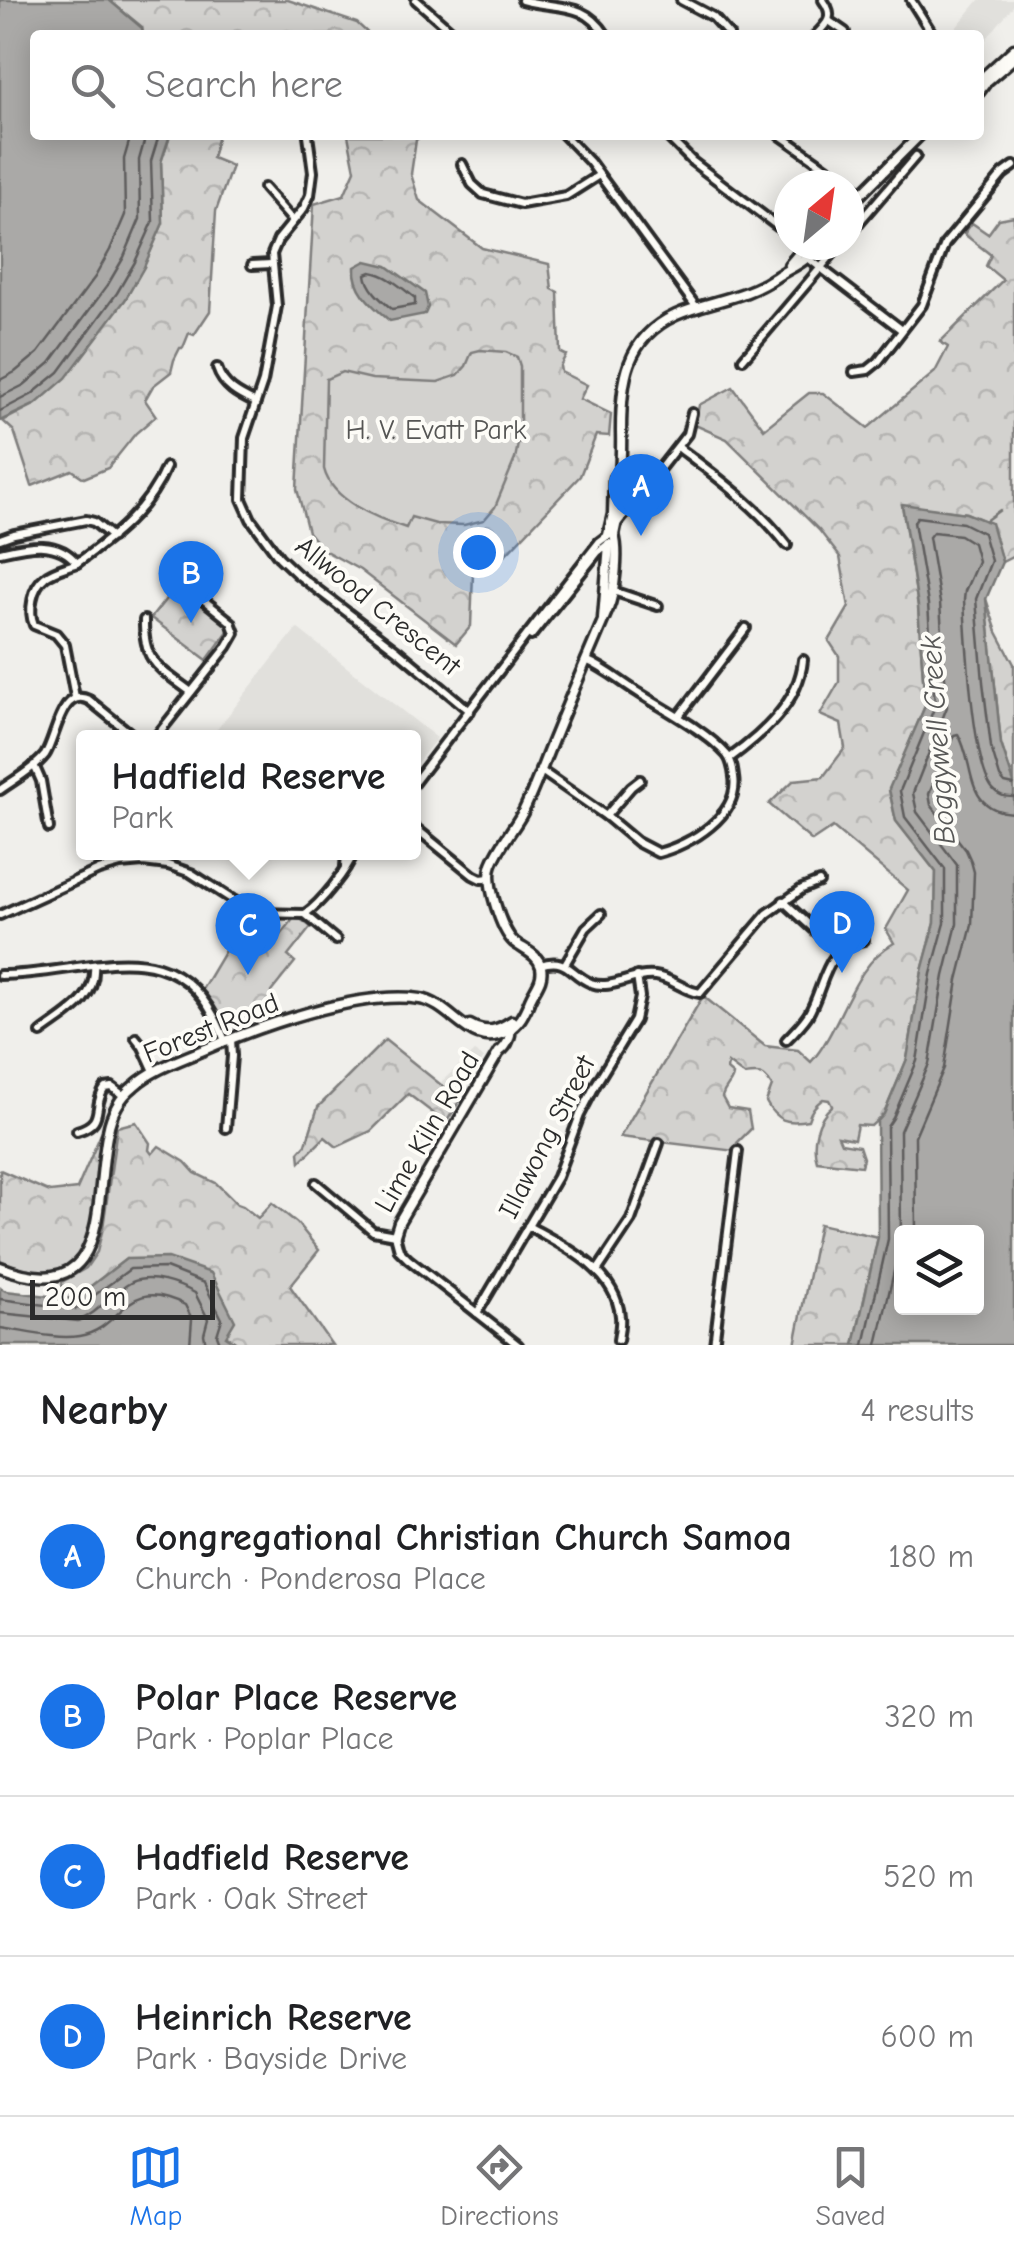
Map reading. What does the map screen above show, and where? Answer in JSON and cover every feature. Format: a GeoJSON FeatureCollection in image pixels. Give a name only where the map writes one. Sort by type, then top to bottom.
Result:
{"type":"FeatureCollection","features":[{"type":"Feature","properties":{"kind":"street"},"geometry":{"type":"LineString","coordinates":[[416,0],[450,30]]}},
{"type":"Feature","properties":{"kind":"street"},"geometry":{"type":"LineString","coordinates":[[522,0],[576,8],[593,18],[602,30]]}},
{"type":"Feature","properties":{"kind":"street"},"geometry":{"type":"LineString","coordinates":[[681,0],[713,17],[725,30]]}},
{"type":"Feature","properties":{"kind":"street"},"geometry":{"type":"LineString","coordinates":[[820,30],[830,12],[823,0]]}},
{"type":"Feature","properties":{"kind":"street"},"geometry":{"type":"LineString","coordinates":[[910,0],[930,30]]}},
{"type":"Feature","properties":{"kind":"street"},"geometry":{"type":"LineString","coordinates":[[829,20],[842,30]]}},
{"type":"Feature","properties":{"kind":"street"},"geometry":{"type":"LineString","coordinates":[[984,82],[1014,49]]}},
{"type":"Feature","properties":{"kind":"street"},"geometry":{"type":"LineString","coordinates":[[984,83],[1014,58]]}},
{"type":"Feature","properties":{"kind":"street"},"geometry":{"type":"LineString","coordinates":[[252,264],[272,264],[278,240],[310,195],[313,172],[309,140]]}},
{"type":"Feature","properties":{"kind":"street"},"geometry":{"type":"LineString","coordinates":[[569,140],[599,174],[697,308]]}},
{"type":"Feature","properties":{"kind":"street"},"geometry":{"type":"LineString","coordinates":[[671,140],[693,162],[774,224]]}},
{"type":"Feature","properties":{"kind":"street"},"geometry":{"type":"LineString","coordinates":[[787,140],[829,170]]}},
{"type":"Feature","properties":{"kind":"street"},"geometry":{"type":"LineString","coordinates":[[864,191],[915,140]]}},
{"type":"Feature","properties":{"kind":"street"},"geometry":{"type":"LineString","coordinates":[[864,217],[916,156]]}},
{"type":"Feature","properties":{"kind":"street"},"geometry":{"type":"LineString","coordinates":[[462,164],[472,184],[483,194],[520,204],[566,196],[599,174]]}},
{"type":"Feature","properties":{"kind":"street"},"geometry":{"type":"LineString","coordinates":[[854,372],[868,370],[878,362],[922,306],[945,244],[976,204],[1014,166]]}},
{"type":"Feature","properties":{"kind":"street"},"geometry":{"type":"LineString","coordinates":[[264,188],[292,221]]}},
{"type":"Feature","properties":{"kind":"street"},"geometry":{"type":"LineString","coordinates":[[617,524],[616,428],[625,375],[639,346],[662,323],[749,292],[796,260]]}},
{"type":"Feature","properties":{"kind":"street"},"geometry":{"type":"LineString","coordinates":[[816,260],[902,330]]}},
{"type":"Feature","properties":{"kind":"street"},"geometry":{"type":"LineString","coordinates":[[743,358],[826,260]]}},
{"type":"Feature","properties":{"kind":"street","name":"Allwood Crescent"},"geometry":{"type":"LineString","coordinates":[[272,264],[278,306],[263,382],[244,438],[241,492],[251,519],[297,574],[470,711]]}},
{"type":"Feature","properties":{"kind":"street"},"geometry":{"type":"LineString","coordinates":[[217,368],[229,387],[256,403]]}},
{"type":"Feature","properties":{"kind":"street"},"geometry":{"type":"LineString","coordinates":[[421,774],[610,539],[617,524],[687,434],[692,413]]}},
{"type":"Feature","properties":{"kind":"street"},"geometry":{"type":"LineString","coordinates":[[678,446],[751,504],[787,545]]}},
{"type":"Feature","properties":{"kind":"street"},"geometry":{"type":"LineString","coordinates":[[75,697],[65,645],[56,634],[34,624],[30,613],[35,592],[42,579],[77,563],[122,529],[166,468]]}},
{"type":"Feature","properties":{"kind":"street"},"geometry":{"type":"LineString","coordinates":[[616,507],[634,503]]}},
{"type":"Feature","properties":{"kind":"street"},"geometry":{"type":"LineString","coordinates":[[603,618],[616,507]]}},
{"type":"Feature","properties":{"kind":"street"},"geometry":{"type":"LineString","coordinates":[[0,539],[86,520],[112,537]]}},
{"type":"Feature","properties":{"kind":"street"},"geometry":{"type":"LineString","coordinates":[[513,656],[599,542],[610,539]]}},
{"type":"Feature","properties":{"kind":"street"},"geometry":{"type":"LineString","coordinates":[[506,1028],[522,1018],[541,979],[540,965],[504,928],[490,878],[491,866],[523,811],[607,612],[612,591],[610,539]]}},
{"type":"Feature","properties":{"kind":"street"},"geometry":{"type":"LineString","coordinates":[[0,552],[35,545],[53,547],[64,550],[77,563]]}},
{"type":"Feature","properties":{"kind":"street"},"geometry":{"type":"LineString","coordinates":[[596,555],[608,558]]}},
{"type":"Feature","properties":{"kind":"street"},"geometry":{"type":"LineString","coordinates":[[161,730],[238,630],[184,584]]}},
{"type":"Feature","properties":{"kind":"street"},"geometry":{"type":"LineString","coordinates":[[612,591],[658,606]]}},
{"type":"Feature","properties":{"kind":"street"},"geometry":{"type":"LineString","coordinates":[[144,620],[144,642],[152,660],[191,692]]}},
{"type":"Feature","properties":{"kind":"street"},"geometry":{"type":"LineString","coordinates":[[679,716],[746,628]]}},
{"type":"Feature","properties":{"kind":"street"},"geometry":{"type":"LineString","coordinates":[[540,770],[654,852],[672,849],[707,828],[721,816],[734,792],[730,758],[679,716],[586,660]]}},
{"type":"Feature","properties":{"kind":"street"},"geometry":{"type":"LineString","coordinates":[[730,758],[756,739],[788,700],[802,674],[803,660]]}},
{"type":"Feature","properties":{"kind":"street"},"geometry":{"type":"LineString","coordinates":[[75,697],[86,698],[126,730]]}},
{"type":"Feature","properties":{"kind":"street"},"geometry":{"type":"LineString","coordinates":[[0,790],[46,753],[66,707],[75,697]]}},
{"type":"Feature","properties":{"kind":"street"},"geometry":{"type":"LineString","coordinates":[[34,765],[49,828]]}},
{"type":"Feature","properties":{"kind":"street"},"geometry":{"type":"LineString","coordinates":[[606,816],[640,780]]}},
{"type":"Feature","properties":{"kind":"street"},"geometry":{"type":"LineString","coordinates":[[421,833],[474,876],[490,878]]}},
{"type":"Feature","properties":{"kind":"street"},"geometry":{"type":"LineString","coordinates":[[345,868],[346,860]]}},
{"type":"Feature","properties":{"kind":"street"},"geometry":{"type":"LineString","coordinates":[[306,914],[350,860]]}},
{"type":"Feature","properties":{"kind":"street"},"geometry":{"type":"LineString","coordinates":[[0,915],[99,870],[136,862],[182,869],[254,912],[306,914],[336,940]]}},
{"type":"Feature","properties":{"kind":"street"},"geometry":{"type":"LineString","coordinates":[[540,965],[554,961],[565,964],[595,984],[660,976],[692,992],[703,991],[759,922],[782,901],[820,882]]}},
{"type":"Feature","properties":{"kind":"street"},"geometry":{"type":"LineString","coordinates":[[782,901],[838,951]]}},
{"type":"Feature","properties":{"kind":"street"},"geometry":{"type":"LineString","coordinates":[[565,964],[586,928],[601,914]]}},
{"type":"Feature","properties":{"kind":"street"},"geometry":{"type":"LineString","coordinates":[[786,1040],[808,1016],[838,951],[848,943],[864,940]]}},
{"type":"Feature","properties":{"kind":"street"},"geometry":{"type":"LineString","coordinates":[[0,976],[133,961],[174,974],[204,1001],[228,1040],[232,1056],[226,1128]]}},
{"type":"Feature","properties":{"kind":"street"},"geometry":{"type":"LineString","coordinates":[[41,1034],[90,992],[94,965]]}},
{"type":"Feature","properties":{"kind":"street","name":"Illawong Street"},"geometry":{"type":"LineString","coordinates":[[477,1312],[558,1177],[580,1115],[636,1020],[638,976]]}},
{"type":"Feature","properties":{"kind":"street","name":"Forest Road"},"geometry":{"type":"LineString","coordinates":[[0,1267],[43,1277],[68,1270],[84,1256],[96,1228],[108,1131],[114,1112],[135,1084],[154,1071],[268,1025],[367,1000],[422,1000],[482,1036],[506,1028]]}},
{"type":"Feature","properties":{"kind":"street","name":"Lime Kiln Road"},"geometry":{"type":"LineString","coordinates":[[394,1235],[506,1044],[506,1028]]}},
{"type":"Feature","properties":{"kind":"street"},"geometry":{"type":"LineString","coordinates":[[136,1038],[154,1071]]}},
{"type":"Feature","properties":{"kind":"street"},"geometry":{"type":"LineString","coordinates":[[77,1132],[94,1123],[105,1088],[124,1096]]}},
{"type":"Feature","properties":{"kind":"street"},"geometry":{"type":"LineString","coordinates":[[597,1271],[631,1220],[660,1142]]}},
{"type":"Feature","properties":{"kind":"street"},"geometry":{"type":"LineString","coordinates":[[714,1345],[738,1151]]}},
{"type":"Feature","properties":{"kind":"street"},"geometry":{"type":"LineString","coordinates":[[316,1183],[373,1231],[394,1235],[404,1256],[518,1345]]}},
{"type":"Feature","properties":{"kind":"street"},"geometry":{"type":"LineString","coordinates":[[528,1226],[565,1247],[610,1284],[620,1317],[618,1340]]}},
{"type":"Feature","properties":{"kind":"shaded area"},"geometry":{"type":"Polygon","coordinates":[[[979,0],[1014,0],[984,42],[984,30],[954,30],[979,0]]]}},
{"type":"Feature","properties":{"kind":"shaded area"},"geometry":{"type":"Polygon","coordinates":[[[297,628],[437,738],[421,758],[421,730],[217,730],[297,628]]]}},
{"type":"Feature","properties":{"kind":"shaded area"},"geometry":{"type":"Polygon","coordinates":[[[474,1052],[484,1058],[458,1097],[441,1082],[474,1052]]]}},
{"type":"Feature","properties":{"kind":"green space"},"geometry":{"type":"Polygon","coordinates":[[[109,0],[288,0],[357,23],[365,30],[142,30],[109,0]]]}},
{"type":"Feature","properties":{"kind":"green space"},"geometry":{"type":"Polygon","coordinates":[[[168,140],[217,140],[212,158],[232,166],[216,211],[210,311],[194,335],[189,333],[171,372],[153,386],[145,400],[156,416],[136,433],[108,468],[84,478],[72,470],[32,486],[14,431],[3,421],[36,404],[125,300],[163,223],[161,162],[168,140]]]}},
{"type":"Feature","properties":{"kind":"green space","name":"H. V. Evatt Park"},"geometry":{"type":"Polygon","coordinates":[[[349,140],[416,140],[411,174],[419,200],[482,248],[549,264],[552,289],[558,292],[560,352],[566,355],[561,372],[587,385],[580,399],[611,414],[609,436],[596,435],[580,476],[503,557],[473,573],[471,626],[456,644],[360,570],[322,549],[308,532],[297,489],[314,204],[344,195],[355,170],[349,140]]]}},
{"type":"Feature","properties":{"kind":"green space"},"geometry":{"type":"Polygon","coordinates":[[[1014,216],[1014,556],[1002,562],[990,523],[966,513],[902,505],[918,606],[925,706],[889,790],[896,821],[936,872],[935,923],[922,971],[907,1059],[884,1114],[871,1126],[857,1125],[854,1139],[838,1136],[841,1143],[859,1146],[861,1166],[817,1161],[817,1131],[832,1106],[829,1100],[818,1103],[808,1120],[783,1120],[766,1102],[772,1086],[766,1078],[744,1075],[728,1063],[727,1070],[733,1075],[722,1097],[728,1108],[748,1111],[751,1129],[737,1143],[735,1151],[620,1137],[703,996],[765,1046],[798,1050],[811,1062],[867,966],[894,943],[886,929],[908,890],[833,827],[812,841],[769,804],[794,780],[823,777],[845,748],[841,724],[820,715],[839,682],[839,656],[829,641],[849,607],[840,557],[819,530],[727,439],[695,425],[699,405],[733,387],[764,429],[809,393],[823,393],[868,428],[935,372],[948,347],[940,342],[1003,280],[986,266],[991,255],[964,234],[972,223],[988,234],[999,219],[1014,216]]]}},
{"type":"Feature","properties":{"kind":"green space"},"geometry":{"type":"Polygon","coordinates":[[[472,352],[506,352],[517,357],[520,366],[520,434],[515,459],[495,507],[484,520],[464,525],[436,524],[411,517],[406,528],[369,513],[336,490],[324,469],[326,379],[342,372],[372,379],[438,382],[458,375],[472,352]]]}},
{"type":"Feature","properties":{"kind":"green space"},"geometry":{"type":"Polygon","coordinates":[[[176,586],[231,627],[207,660],[151,618],[176,586]]]}},
{"type":"Feature","properties":{"kind":"green space"},"geometry":{"type":"Polygon","coordinates":[[[986,599],[1014,664],[1014,783],[1001,744],[986,599]]]}},
{"type":"Feature","properties":{"kind":"green space"},"geometry":{"type":"Polygon","coordinates":[[[294,918],[311,927],[288,956],[295,962],[271,992],[274,1018],[231,1032],[201,991],[233,937],[275,943],[294,918]]]}},
{"type":"Feature","properties":{"kind":"green space"},"geometry":{"type":"Polygon","coordinates":[[[385,1040],[460,1100],[446,1123],[408,1094],[371,1131],[337,1147],[325,1137],[300,1162],[299,1152],[306,1144],[318,1107],[385,1040]]]}},
{"type":"Feature","properties":{"kind":"green space"},"geometry":{"type":"Polygon","coordinates":[[[136,1122],[150,1143],[152,1154],[159,1146],[195,1173],[216,1183],[258,1218],[272,1203],[297,1223],[319,1250],[290,1286],[332,1345],[236,1345],[126,1259],[74,1299],[63,1298],[62,1282],[86,1268],[97,1252],[117,1127],[136,1122]]]}},
{"type":"Feature","properties":{"kind":"green space"},"geometry":{"type":"Polygon","coordinates":[[[104,1127],[97,1195],[84,1251],[76,1261],[53,1271],[40,1272],[0,1260],[0,1170],[50,1192],[77,1189],[104,1127]]]}},
{"type":"Feature","properties":{"kind":"green space"},"geometry":{"type":"Polygon","coordinates":[[[819,1224],[878,1237],[854,1345],[795,1345],[819,1224]]]}},
{"type":"Feature","properties":{"kind":"water"},"geometry":{"type":"Polygon","coordinates":[[[0,0],[109,0],[142,30],[30,30],[30,140],[168,140],[161,162],[163,223],[125,300],[66,378],[36,404],[0,421],[0,0]]]}},
{"type":"Feature","properties":{"kind":"water"},"geometry":{"type":"Polygon","coordinates":[[[366,261],[387,266],[425,293],[425,314],[390,321],[357,284],[355,267],[366,261]]]}},
{"type":"Feature","properties":{"kind":"water"},"geometry":{"type":"Polygon","coordinates":[[[902,504],[966,513],[991,523],[1002,562],[986,599],[1001,744],[1014,783],[1014,1345],[854,1345],[878,1237],[877,1122],[907,1059],[922,971],[935,923],[936,872],[896,821],[889,789],[925,706],[918,606],[902,504]]]}},
{"type":"Feature","properties":{"kind":"water"},"geometry":{"type":"Polygon","coordinates":[[[168,1258],[211,1273],[235,1321],[226,1336],[236,1345],[0,1345],[0,1288],[74,1299],[126,1259],[168,1258]]]}},
{"type":"Feature","properties":{"kind":"waterway","name":"Boggywell Creek"},"geometry":{"type":"LineString","coordinates":[[985,521],[1000,510]]}},
{"type":"Feature","properties":{"kind":"place","name":"Congregational Christian Church Samoa"},"geometry":{"type":"Point","coordinates":[641,536]}},
{"type":"Feature","properties":{"kind":"place","name":"Polar Place Reserve"},"geometry":{"type":"Point","coordinates":[191,623]}},
{"type":"Feature","properties":{"kind":"place","name":"Heinrich Reserve"},"geometry":{"type":"Point","coordinates":[842,973]}},
{"type":"Feature","properties":{"kind":"place","name":"Hadfield Reserve"},"geometry":{"type":"Point","coordinates":[248,975]}}]}
